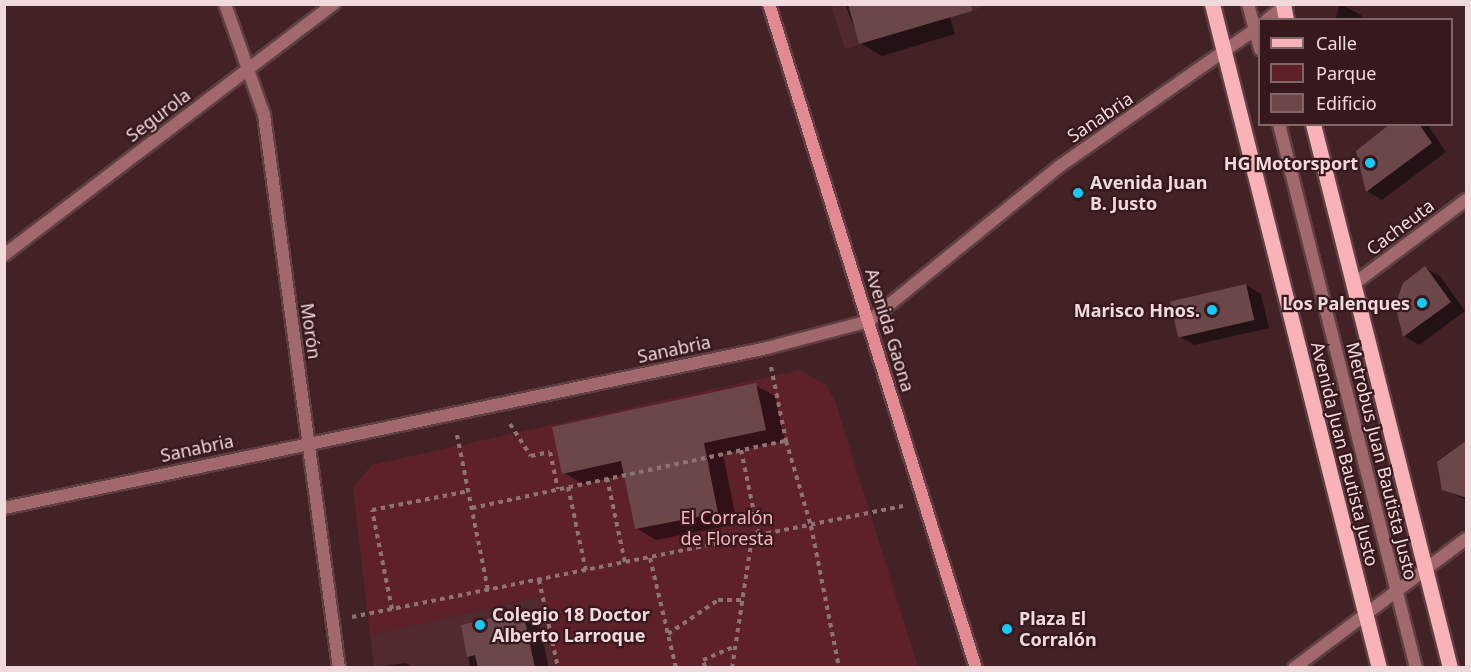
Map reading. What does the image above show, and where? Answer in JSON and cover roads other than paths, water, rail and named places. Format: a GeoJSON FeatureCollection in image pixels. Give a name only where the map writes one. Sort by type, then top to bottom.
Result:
{"type":"FeatureCollection","features":[{"type":"Feature","properties":{"kind":"main road","name":"Avenida Gaona"},"geometry":{"type":"LineString","coordinates":[[769,4],[976,668]]}},
{"type":"Feature","properties":{"kind":"main road","name":"Avenida Juan Bautista Justo"},"geometry":{"type":"LineString","coordinates":[[1212,4],[1379,668]]}},
{"type":"Feature","properties":{"kind":"main road"},"geometry":{"type":"LineString","coordinates":[[1314,126],[1355,283],[1450,668]]}},
{"type":"Feature","properties":{"kind":"street","name":"Morón"},"geometry":{"type":"LineString","coordinates":[[225,4],[250,68],[264,115],[339,668]]}},
{"type":"Feature","properties":{"kind":"street","name":"Segurola"},"geometry":{"type":"LineString","coordinates":[[4,255],[334,4]]}},
{"type":"Feature","properties":{"kind":"street"},"geometry":{"type":"LineString","coordinates":[[1248,4],[1257,28]]}},
{"type":"Feature","properties":{"kind":"street"},"geometry":{"type":"LineString","coordinates":[[1270,18],[1285,9]]}},
{"type":"Feature","properties":{"kind":"street","name":"Sanabria"},"geometry":{"type":"LineString","coordinates":[[4,508],[308,442],[767,348],[869,321],[1060,166],[1225,53],[1257,28]]}},
{"type":"Feature","properties":{"kind":"street","name":"Metrobus Juan Bautista Justo"},"geometry":{"type":"LineString","coordinates":[[1280,126],[1416,668]]}},
{"type":"Feature","properties":{"kind":"street","name":"Cacheuta"},"geometry":{"type":"LineString","coordinates":[[1355,283],[1467,200]]}},
{"type":"Feature","properties":{"kind":"street"},"geometry":{"type":"LineString","coordinates":[[1294,668],[1467,539]]}},
{"type":"Feature","properties":{"kind":"place","name":"HG Motorsport"},"geometry":{"type":"Point","coordinates":[1370,163]}},
{"type":"Feature","properties":{"kind":"place","name":"Avenida Juan B. Justo"},"geometry":{"type":"Point","coordinates":[1078,193]}},
{"type":"Feature","properties":{"kind":"place","name":"Los Palenques"},"geometry":{"type":"Point","coordinates":[1422,303]}},
{"type":"Feature","properties":{"kind":"place","name":"Marisco Hnos."},"geometry":{"type":"Point","coordinates":[1212,310]}},
{"type":"Feature","properties":{"kind":"place","name":"Colegio 18 Doctor Alberto Larroque"},"geometry":{"type":"Point","coordinates":[480,625]}},
{"type":"Feature","properties":{"kind":"place","name":"Plaza El Corralón"},"geometry":{"type":"Point","coordinates":[1007,629]}},
{"type":"Feature","properties":{"kind":"park label","name":"El Corralón de Floresta"},"geometry":{"type":"Point","coordinates":[727,528]}}]}
